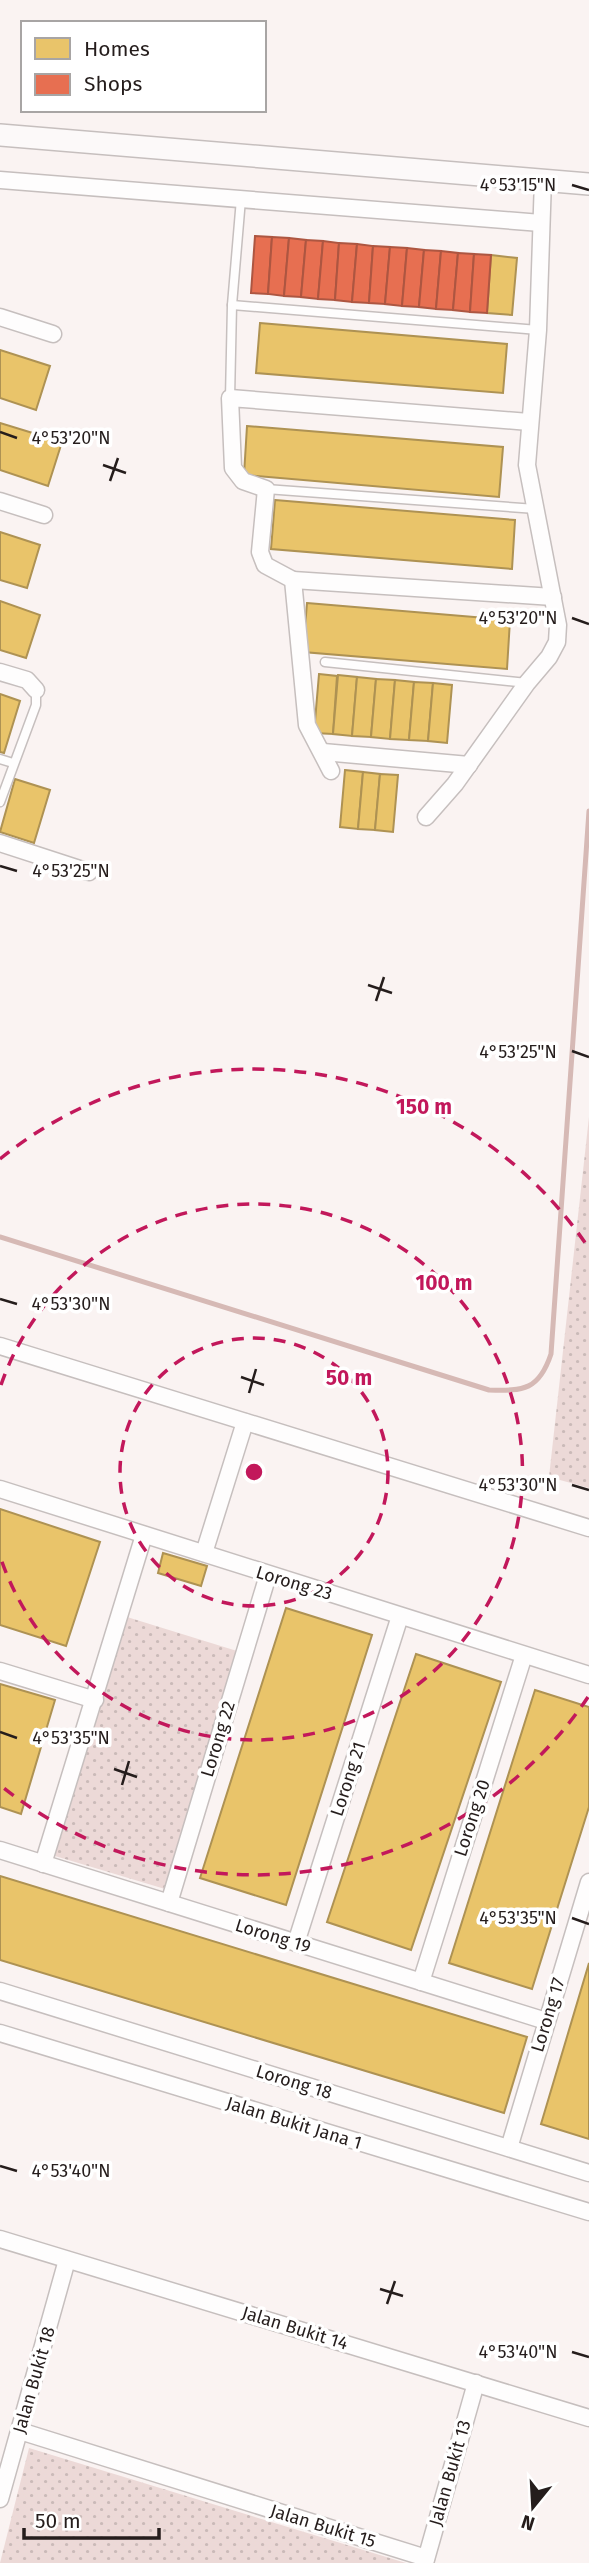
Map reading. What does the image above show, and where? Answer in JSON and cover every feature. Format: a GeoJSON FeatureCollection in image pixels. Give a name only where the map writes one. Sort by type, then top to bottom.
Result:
{"type":"FeatureCollection","features":[{"type":"Feature","properties":{"kind":"street"},"geometry":{"type":"LineString","coordinates":[[0,135],[589,184]]}},
{"type":"Feature","properties":{"kind":"street"},"geometry":{"type":"LineString","coordinates":[[426,817],[469,765],[527,683],[549,657],[557,642],[558,625],[527,465],[538,330],[542,179]]}},
{"type":"Feature","properties":{"kind":"street"},"geometry":{"type":"LineString","coordinates":[[0,180],[541,223]]}},
{"type":"Feature","properties":{"kind":"street"},"geometry":{"type":"LineString","coordinates":[[0,317],[53,334]]}},
{"type":"Feature","properties":{"kind":"street"},"geometry":{"type":"LineString","coordinates":[[529,422],[230,398],[233,468],[243,481],[265,489],[260,552],[265,565],[293,580],[553,597]]}},
{"type":"Feature","properties":{"kind":"street"},"geometry":{"type":"LineString","coordinates":[[0,501],[44,515]]}},
{"type":"Feature","properties":{"kind":"street"},"geometry":{"type":"LineString","coordinates":[[293,580],[307,725],[331,771]]}},
{"type":"Feature","properties":{"kind":"street"},"geometry":{"type":"LineString","coordinates":[[0,672],[27,680],[36,690]]}},
{"type":"Feature","properties":{"kind":"street"},"geometry":{"type":"LineString","coordinates":[[323,752],[469,765]]}},
{"type":"Feature","properties":{"kind":"street"},"geometry":{"type":"LineString","coordinates":[[0,843],[89,872]]}},
{"type":"Feature","properties":{"kind":"street"},"geometry":{"type":"LineString","coordinates":[[0,1346],[589,1528]]}},
{"type":"Feature","properties":{"kind":"street"},"geometry":{"type":"LineString","coordinates":[[204,1553],[245,1422]]}},
{"type":"Feature","properties":{"kind":"street","name":"Lorong 23"},"geometry":{"type":"LineString","coordinates":[[0,1489],[589,1675]]}},
{"type":"Feature","properties":{"kind":"street"},"geometry":{"type":"LineString","coordinates":[[43,1864],[144,1535]]}},
{"type":"Feature","properties":{"kind":"street","name":"Lorong 22"},"geometry":{"type":"LineString","coordinates":[[169,1903],[268,1575]]}},
{"type":"Feature","properties":{"kind":"street","name":"Lorong 21"},"geometry":{"type":"LineString","coordinates":[[296,1943],[400,1616]]}},
{"type":"Feature","properties":{"kind":"street","name":"Lorong 20"},"geometry":{"type":"LineString","coordinates":[[421,1982],[524,1655]]}},
{"type":"Feature","properties":{"kind":"street"},"geometry":{"type":"LineString","coordinates":[[0,1671],[95,1700]]}},
{"type":"Feature","properties":{"kind":"street","name":"Lorong 19"},"geometry":{"type":"LineString","coordinates":[[0,1850],[547,2021]]}},
{"type":"Feature","properties":{"kind":"street","name":"Lorong 17"},"geometry":{"type":"LineString","coordinates":[[509,2148],[589,1882]]}},
{"type":"Feature","properties":{"kind":"street","name":"Lorong 18"},"geometry":{"type":"LineString","coordinates":[[0,1991],[589,2173]]}},
{"type":"Feature","properties":{"kind":"street","name":"Jalan Bukit Jana 1"},"geometry":{"type":"LineString","coordinates":[[0,2033],[589,2212]]}},
{"type":"Feature","properties":{"kind":"street","name":"Jalan Bukit 14"},"geometry":{"type":"LineString","coordinates":[[0,2239],[589,2417]]}},
{"type":"Feature","properties":{"kind":"street","name":"Jalan Bukit 18"},"geometry":{"type":"LineString","coordinates":[[0,2499],[67,2260]]}},
{"type":"Feature","properties":{"kind":"street","name":"Jalan Bukit 13"},"geometry":{"type":"LineString","coordinates":[[425,2560],[476,2382]]}},
{"type":"Feature","properties":{"kind":"street","name":"Jalan Bukit 15"},"geometry":{"type":"LineString","coordinates":[[20,2431],[425,2560]]}},
{"type":"Feature","properties":{"kind":"lane"},"geometry":{"type":"LineString","coordinates":[[230,398],[232,304],[241,199]]}},
{"type":"Feature","properties":{"kind":"lane"},"geometry":{"type":"LineString","coordinates":[[232,304],[538,330]]}},
{"type":"Feature","properties":{"kind":"lane"},"geometry":{"type":"LineString","coordinates":[[265,489],[536,509]]}},
{"type":"Feature","properties":{"kind":"lane"},"geometry":{"type":"LineString","coordinates":[[325,662],[527,683]]}},
{"type":"Feature","properties":{"kind":"lane"},"geometry":{"type":"LineString","coordinates":[[0,802],[36,705],[36,690]]}},
{"type":"Feature","properties":{"kind":"lane"},"geometry":{"type":"LineString","coordinates":[[0,759],[13,763]]}},
{"type":"Feature","properties":{"kind":"shaded area"},"geometry":{"type":"Polygon","coordinates":[[[589,1117],[589,1488],[549,1477],[589,1117]]]}},
{"type":"Feature","properties":{"kind":"shaded area"},"geometry":{"type":"Polygon","coordinates":[[[127,1617],[237,1651],[165,1889],[55,1856],[127,1617]]]}},
{"type":"Feature","properties":{"kind":"shaded area"},"geometry":{"type":"Polygon","coordinates":[[[29,2448],[406,2563],[0,2563],[29,2448]]]}},
{"type":"Feature","properties":{"kind":"building: Homes"},"geometry":{"type":"Polygon","coordinates":[[[491,255],[517,258],[512,315],[487,313],[491,255]]]}},
{"type":"Feature","properties":{"kind":"building: Homes"},"geometry":{"type":"Polygon","coordinates":[[[260,323],[507,344],[503,393],[256,373],[260,323]]]}},
{"type":"Feature","properties":{"kind":"building: Homes"},"geometry":{"type":"Polygon","coordinates":[[[0,350],[50,366],[36,410],[0,398],[0,350]]]}},
{"type":"Feature","properties":{"kind":"building: Homes"},"geometry":{"type":"Polygon","coordinates":[[[0,423],[62,442],[48,486],[0,470],[0,423]]]}},
{"type":"Feature","properties":{"kind":"building: Homes"},"geometry":{"type":"Polygon","coordinates":[[[247,426],[503,447],[499,497],[244,475],[247,426]]]}},
{"type":"Feature","properties":{"kind":"building: Homes"},"geometry":{"type":"Polygon","coordinates":[[[275,500],[515,520],[512,569],[271,549],[275,500]]]}},
{"type":"Feature","properties":{"kind":"building: Homes"},"geometry":{"type":"Polygon","coordinates":[[[0,532],[40,545],[27,588],[0,580],[0,532]]]}},
{"type":"Feature","properties":{"kind":"building: Homes"},"geometry":{"type":"Polygon","coordinates":[[[0,601],[40,615],[26,658],[0,650],[0,601]]]}},
{"type":"Feature","properties":{"kind":"building: Homes"},"geometry":{"type":"Polygon","coordinates":[[[307,603],[510,620],[507,669],[303,652],[307,603]]]}},
{"type":"Feature","properties":{"kind":"building: Homes"},"geometry":{"type":"Polygon","coordinates":[[[319,674],[337,676],[333,734],[314,733],[319,674]]]}},
{"type":"Feature","properties":{"kind":"building: Homes"},"geometry":{"type":"Polygon","coordinates":[[[338,675],[357,677],[352,736],[333,734],[338,675]]]}},
{"type":"Feature","properties":{"kind":"building: Homes"},"geometry":{"type":"Polygon","coordinates":[[[357,677],[376,679],[371,737],[352,736],[357,677]]]}},
{"type":"Feature","properties":{"kind":"building: Homes"},"geometry":{"type":"Polygon","coordinates":[[[376,679],[395,680],[390,739],[371,737],[376,679]]]}},
{"type":"Feature","properties":{"kind":"building: Homes"},"geometry":{"type":"Polygon","coordinates":[[[395,680],[414,682],[409,740],[390,739],[395,680]]]}},
{"type":"Feature","properties":{"kind":"building: Homes"},"geometry":{"type":"Polygon","coordinates":[[[414,682],[433,683],[428,741],[409,740],[414,682]]]}},
{"type":"Feature","properties":{"kind":"building: Homes"},"geometry":{"type":"Polygon","coordinates":[[[433,683],[452,685],[447,743],[428,741],[433,683]]]}},
{"type":"Feature","properties":{"kind":"building: Homes"},"geometry":{"type":"Polygon","coordinates":[[[0,694],[20,701],[4,753],[0,752],[0,694]]]}},
{"type":"Feature","properties":{"kind":"building: Homes"},"geometry":{"type":"Polygon","coordinates":[[[345,770],[363,772],[358,829],[340,827],[345,770]]]}},
{"type":"Feature","properties":{"kind":"building: Homes"},"geometry":{"type":"Polygon","coordinates":[[[363,772],[380,774],[375,830],[358,829],[363,772]]]}},
{"type":"Feature","properties":{"kind":"building: Homes"},"geometry":{"type":"Polygon","coordinates":[[[380,774],[398,775],[393,832],[375,830],[380,774]]]}},
{"type":"Feature","properties":{"kind":"building: Homes"},"geometry":{"type":"Polygon","coordinates":[[[15,779],[50,790],[34,843],[0,832],[15,779]]]}},
{"type":"Feature","properties":{"kind":"building: Homes"},"geometry":{"type":"Polygon","coordinates":[[[0,1509],[100,1542],[66,1646],[0,1625],[0,1509]]]}},
{"type":"Feature","properties":{"kind":"building: Homes"},"geometry":{"type":"Polygon","coordinates":[[[163,1553],[207,1566],[201,1586],[158,1573],[163,1553]]]}},
{"type":"Feature","properties":{"kind":"building: Homes"},"geometry":{"type":"Polygon","coordinates":[[[286,1608],[372,1635],[286,1905],[200,1878],[286,1608]]]}},
{"type":"Feature","properties":{"kind":"building: Homes"},"geometry":{"type":"Polygon","coordinates":[[[416,1654],[501,1682],[411,1950],[327,1922],[416,1654]]]}},
{"type":"Feature","properties":{"kind":"building: Homes"},"geometry":{"type":"Polygon","coordinates":[[[0,1684],[55,1700],[21,1814],[0,1807],[0,1684]]]}},
{"type":"Feature","properties":{"kind":"building: Homes"},"geometry":{"type":"Polygon","coordinates":[[[535,1690],[589,1707],[589,1807],[532,1989],[449,1963],[535,1690]]]}},
{"type":"Feature","properties":{"kind":"building: Homes"},"geometry":{"type":"Polygon","coordinates":[[[0,1876],[527,2037],[504,2113],[0,1960],[0,1876]]]}},
{"type":"Feature","properties":{"kind":"building: Homes"},"geometry":{"type":"Polygon","coordinates":[[[589,1963],[589,2139],[541,2124],[589,1963]]]}},
{"type":"Feature","properties":{"kind":"building: Shops"},"geometry":{"type":"Polygon","coordinates":[[[255,236],[272,237],[268,294],[251,293],[255,236]]]}},
{"type":"Feature","properties":{"kind":"building: Shops"},"geometry":{"type":"Polygon","coordinates":[[[272,237],[289,238],[284,296],[268,294],[272,237]]]}},
{"type":"Feature","properties":{"kind":"building: Shops"},"geometry":{"type":"Polygon","coordinates":[[[289,238],[306,240],[301,297],[284,296],[289,238]]]}},
{"type":"Feature","properties":{"kind":"building: Shops"},"geometry":{"type":"Polygon","coordinates":[[[306,240],[323,241],[318,299],[301,297],[306,240]]]}},
{"type":"Feature","properties":{"kind":"building: Shops"},"geometry":{"type":"Polygon","coordinates":[[[323,241],[339,243],[335,300],[318,299],[323,241]]]}},
{"type":"Feature","properties":{"kind":"building: Shops"},"geometry":{"type":"Polygon","coordinates":[[[339,243],[357,244],[352,302],[335,300],[339,243]]]}},
{"type":"Feature","properties":{"kind":"building: Shops"},"geometry":{"type":"Polygon","coordinates":[[[357,244],[373,246],[369,303],[352,302],[357,244]]]}},
{"type":"Feature","properties":{"kind":"building: Shops"},"geometry":{"type":"Polygon","coordinates":[[[373,246],[390,247],[385,304],[369,303],[373,246]]]}},
{"type":"Feature","properties":{"kind":"building: Shops"},"geometry":{"type":"Polygon","coordinates":[[[390,247],[407,248],[402,306],[385,304],[390,247]]]}},
{"type":"Feature","properties":{"kind":"building: Shops"},"geometry":{"type":"Polygon","coordinates":[[[407,248],[424,250],[419,307],[402,306],[407,248]]]}},
{"type":"Feature","properties":{"kind":"building: Shops"},"geometry":{"type":"Polygon","coordinates":[[[424,250],[441,251],[436,309],[419,307],[424,250]]]}},
{"type":"Feature","properties":{"kind":"building: Shops"},"geometry":{"type":"Polygon","coordinates":[[[441,251],[458,253],[453,310],[436,309],[441,251]]]}},
{"type":"Feature","properties":{"kind":"building: Shops"},"geometry":{"type":"Polygon","coordinates":[[[458,253],[474,254],[470,312],[453,310],[458,253]]]}},
{"type":"Feature","properties":{"kind":"building: Shops"},"geometry":{"type":"Polygon","coordinates":[[[474,254],[491,255],[487,313],[470,312],[474,254]]]}},
{"type":"Feature","properties":{"kind":"waterway"},"geometry":{"type":"LineString","coordinates":[[0,1237],[489,1390],[512,1390],[529,1386],[541,1375],[551,1354],[589,811]]}}]}
